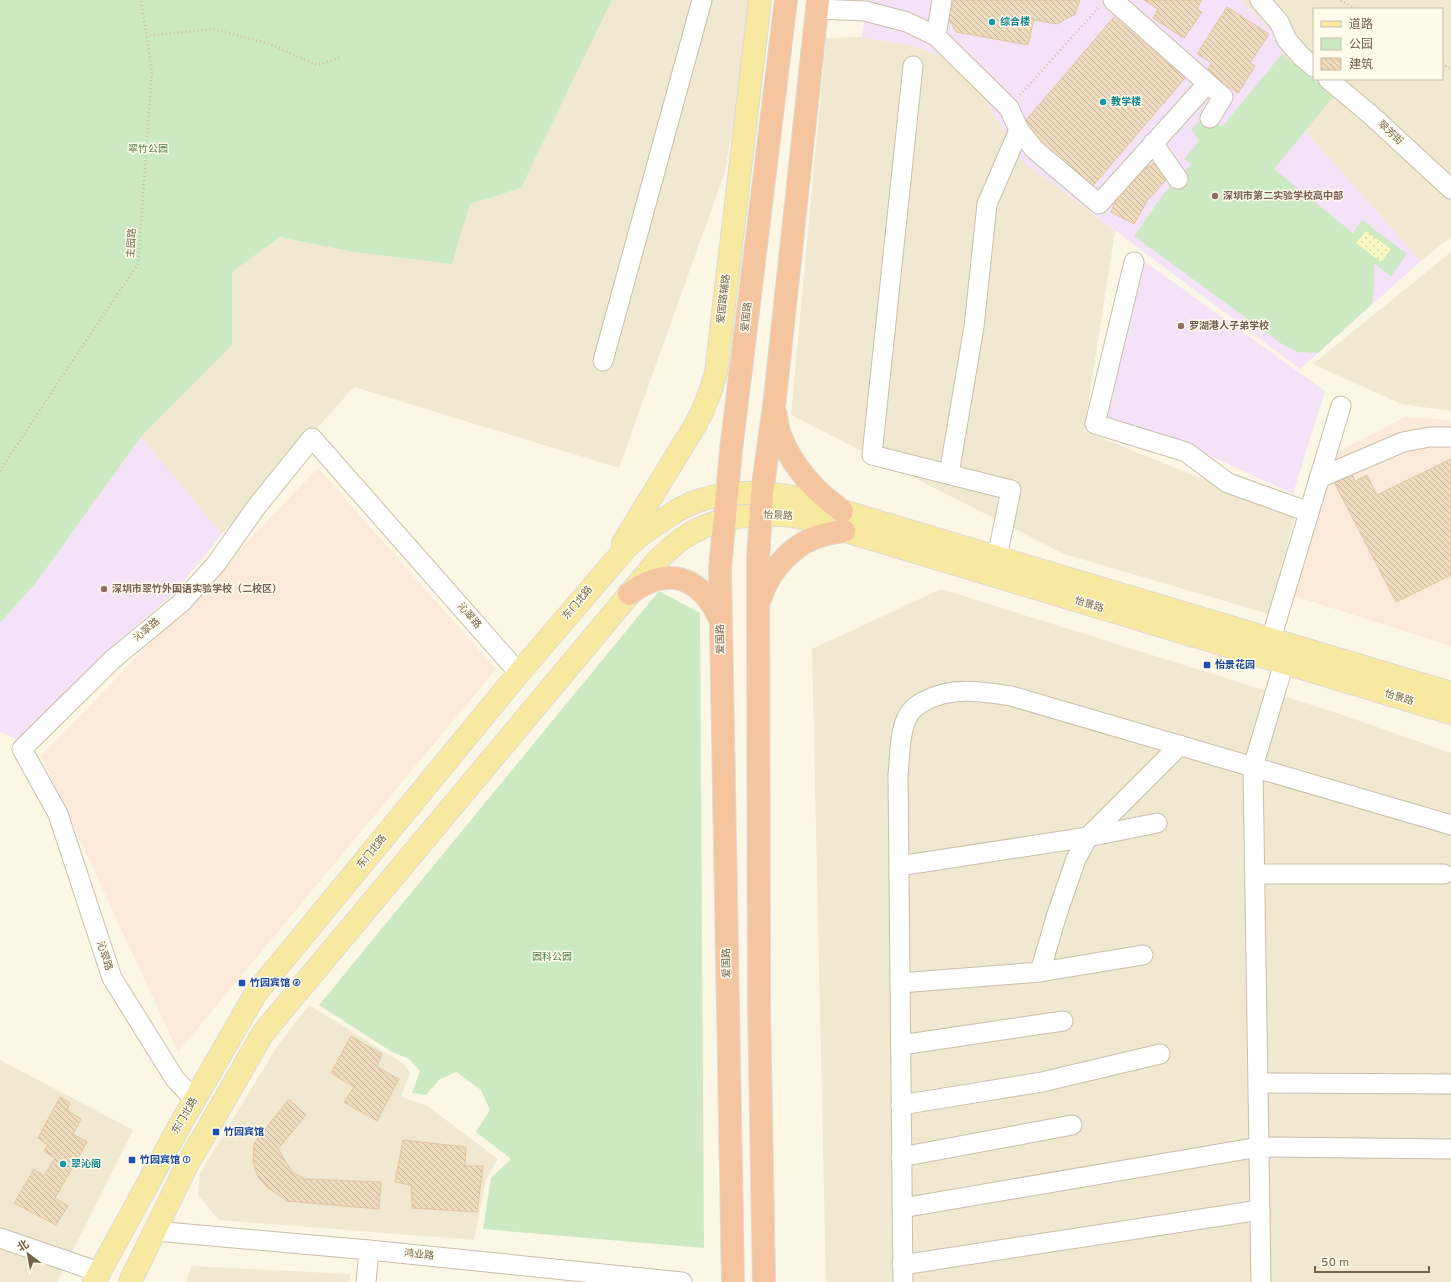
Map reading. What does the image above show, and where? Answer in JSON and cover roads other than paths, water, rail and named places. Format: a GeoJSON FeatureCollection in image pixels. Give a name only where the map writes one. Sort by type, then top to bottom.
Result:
{"type":"FeatureCollection","features":[{"type":"Feature","properties":{"kind":"highway","name":"爱国路"},"geometry":{"type":"LineString","coordinates":[[733,1282],[720,569],[727,494],[786,0]]}},
{"type":"Feature","properties":{"kind":"highway"},"geometry":{"type":"LineString","coordinates":[[764,1282],[759,1004],[758,560],[762,493],[775,398],[817,4]]}},
{"type":"Feature","properties":{"kind":"highway"},"geometry":{"type":"LineString","coordinates":[[758,608],[764,587],[773,572],[786,556],[801,545],[821,535],[843,521],[804,475],[791,456],[782,439],[776,419],[775,398]]}},
{"type":"Feature","properties":{"kind":"highway"},"geometry":{"type":"LineString","coordinates":[[629,594],[640,586],[652,581],[667,578],[682,580],[694,585],[705,594],[713,604],[721,620]]}},
{"type":"Feature","properties":{"kind":"main road","name":"爱国路辅路"},"geometry":{"type":"LineString","coordinates":[[606,570],[705,408],[716,373],[760,0]]}},
{"type":"Feature","properties":{"kind":"main road","name":"怡景路"},"geometry":{"type":"LineString","coordinates":[[727,494],[762,493],[788,496],[843,521],[1284,663],[1451,713]]}},
{"type":"Feature","properties":{"kind":"main road","name":"东门北路"},"geometry":{"type":"LineString","coordinates":[[96,1277],[256,993],[519,673],[627,547],[643,533],[678,510],[704,499],[727,494]]}},
{"type":"Feature","properties":{"kind":"main road","name":"怡景路"},"geometry":{"type":"LineString","coordinates":[[724,520],[760,515],[785,515],[843,521],[997,557],[1451,693]]}},
{"type":"Feature","properties":{"kind":"main road"},"geometry":{"type":"LineString","coordinates":[[130,1282],[187,1165],[263,1033],[657,561],[673,545],[689,534],[724,520]]}},
{"type":"Feature","properties":{"kind":"street"},"geometry":{"type":"LineString","coordinates":[[604,361],[702,0]]}},
{"type":"Feature","properties":{"kind":"street"},"geometry":{"type":"LineString","coordinates":[[936,36],[942,0]]}},
{"type":"Feature","properties":{"kind":"street"},"geometry":{"type":"LineString","coordinates":[[1260,0],[1279,22],[1288,40],[1301,56],[1313,66]]}},
{"type":"Feature","properties":{"kind":"street"},"geometry":{"type":"LineString","coordinates":[[1107,3],[1223,97],[1210,118]]}},
{"type":"Feature","properties":{"kind":"street"},"geometry":{"type":"LineString","coordinates":[[817,4],[866,11],[907,22],[936,36],[1009,108],[1019,130],[1034,149],[1099,204],[1207,84]]}},
{"type":"Feature","properties":{"kind":"street"},"geometry":{"type":"LineString","coordinates":[[913,66],[872,455],[1011,490],[997,557]]}},
{"type":"Feature","properties":{"kind":"street","name":"翠芳街"},"geometry":{"type":"LineString","coordinates":[[1329,80],[1372,116],[1451,189]]}},
{"type":"Feature","properties":{"kind":"street"},"geometry":{"type":"LineString","coordinates":[[949,474],[974,327],[988,204],[1019,130]]}},
{"type":"Feature","properties":{"kind":"street"},"geometry":{"type":"LineString","coordinates":[[1153,143],[1178,179]]}},
{"type":"Feature","properties":{"kind":"street"},"geometry":{"type":"LineString","coordinates":[[1134,262],[1095,424],[1186,452],[1210,468],[1228,483],[1309,512]]}},
{"type":"Feature","properties":{"kind":"street"},"geometry":{"type":"LineString","coordinates":[[1270,639],[1341,406]]}},
{"type":"Feature","properties":{"kind":"street"},"geometry":{"type":"LineString","coordinates":[[1319,478],[1403,442],[1430,437],[1451,438]]}},
{"type":"Feature","properties":{"kind":"street","name":"沁翠路"},"geometry":{"type":"LineString","coordinates":[[195,1100],[175,1079],[112,978],[58,814],[22,749],[112,660],[181,602],[216,564],[257,506],[312,438],[519,673]]}},
{"type":"Feature","properties":{"kind":"street"},"geometry":{"type":"LineString","coordinates":[[1261,1282],[1256,874],[1253,767],[1284,663]]}},
{"type":"Feature","properties":{"kind":"street"},"geometry":{"type":"LineString","coordinates":[[1260,1210],[902,1274],[898,775],[902,739],[907,718],[915,707],[926,700],[943,693],[966,690],[1011,696],[1451,825]]}},
{"type":"Feature","properties":{"kind":"street"},"geometry":{"type":"LineString","coordinates":[[1040,972],[1059,907],[1076,859],[1088,837],[1180,745]]}},
{"type":"Feature","properties":{"kind":"street"},"geometry":{"type":"LineString","coordinates":[[899,866],[1088,837],[1157,823]]}},
{"type":"Feature","properties":{"kind":"street"},"geometry":{"type":"LineString","coordinates":[[1256,874],[1444,874]]}},
{"type":"Feature","properties":{"kind":"street"},"geometry":{"type":"LineString","coordinates":[[900,982],[1040,972],[1143,955]]}},
{"type":"Feature","properties":{"kind":"street"},"geometry":{"type":"LineString","coordinates":[[900,1045],[1063,1021]]}},
{"type":"Feature","properties":{"kind":"street"},"geometry":{"type":"LineString","coordinates":[[901,1105],[1042,1082],[1160,1054]]}},
{"type":"Feature","properties":{"kind":"street"},"geometry":{"type":"LineString","coordinates":[[1258,1083],[1451,1084]]}},
{"type":"Feature","properties":{"kind":"street"},"geometry":{"type":"LineString","coordinates":[[902,1157],[1072,1125]]}},
{"type":"Feature","properties":{"kind":"street"},"geometry":{"type":"LineString","coordinates":[[902,1208],[1259,1147],[1451,1149]]}},
{"type":"Feature","properties":{"kind":"street","name":"鸿业路"},"geometry":{"type":"LineString","coordinates":[[155,1231],[369,1250],[682,1282]]}},
{"type":"Feature","properties":{"kind":"street"},"geometry":{"type":"LineString","coordinates":[[0,1238],[96,1277]]}},
{"type":"Feature","properties":{"kind":"street"},"geometry":{"type":"LineString","coordinates":[[366,1282],[369,1250]]}},
{"type":"Feature","properties":{"kind":"place","name":"综合楼"},"geometry":{"type":"Point","coordinates":[992,22]}},
{"type":"Feature","properties":{"kind":"place","name":"教学楼"},"geometry":{"type":"Point","coordinates":[1103,102]}},
{"type":"Feature","properties":{"kind":"place","name":"深圳市第二实验学校高中部"},"geometry":{"type":"Point","coordinates":[1215,196]}},
{"type":"Feature","properties":{"kind":"place","name":"罗湖港人子弟学校"},"geometry":{"type":"Point","coordinates":[1181,326]}},
{"type":"Feature","properties":{"kind":"place","name":"深圳市翠竹外国语实验学校（二校区）"},"geometry":{"type":"Point","coordinates":[104,589]}},
{"type":"Feature","properties":{"kind":"place","name":"怡景花园"},"geometry":{"type":"Point","coordinates":[1207,665]}},
{"type":"Feature","properties":{"kind":"place","name":"竹园宾馆 ②"},"geometry":{"type":"Point","coordinates":[242,983]}},
{"type":"Feature","properties":{"kind":"place","name":"竹园宾馆"},"geometry":{"type":"Point","coordinates":[216,1132]}},
{"type":"Feature","properties":{"kind":"place","name":"竹园宾馆 ①"},"geometry":{"type":"Point","coordinates":[132,1160]}},
{"type":"Feature","properties":{"kind":"place","name":"翠沁阁"},"geometry":{"type":"Point","coordinates":[63,1164]}},
{"type":"Feature","properties":{"kind":"park label","name":"翠竹公园"},"geometry":{"type":"Point","coordinates":[148,149]}},
{"type":"Feature","properties":{"kind":"park label","name":"园科公园"},"geometry":{"type":"Point","coordinates":[552,957]}}]}
